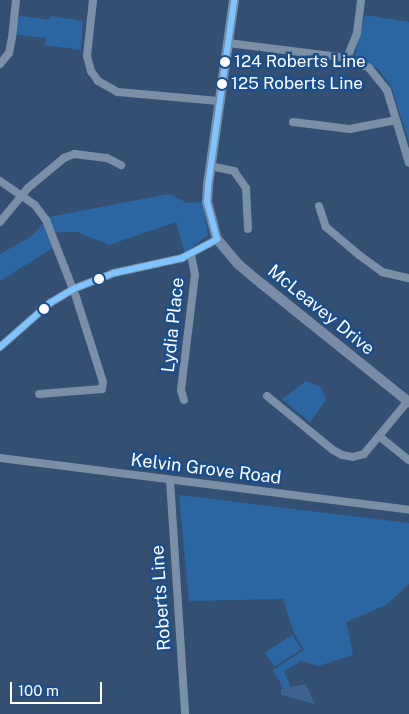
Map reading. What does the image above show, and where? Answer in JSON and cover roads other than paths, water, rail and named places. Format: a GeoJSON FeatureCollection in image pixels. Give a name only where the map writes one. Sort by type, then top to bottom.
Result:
{"type":"FeatureCollection","features":[{"type":"Feature","properties":{"kind":"main road"},"geometry":{"type":"LineString","coordinates":[[217,239],[207,202],[210,166],[234,0]]}},
{"type":"Feature","properties":{"kind":"main road","name":"McLeavey Drive"},"geometry":{"type":"LineString","coordinates":[[217,239],[238,264],[408,402]]}},
{"type":"Feature","properties":{"kind":"street"},"geometry":{"type":"LineString","coordinates":[[0,64],[8,53],[12,38],[16,0]]}},
{"type":"Feature","properties":{"kind":"street"},"geometry":{"type":"LineString","coordinates":[[93,0],[87,56],[98,82],[118,92],[219,101]]}},
{"type":"Feature","properties":{"kind":"street"},"geometry":{"type":"LineString","coordinates":[[347,58],[357,33],[361,0]]}},
{"type":"Feature","properties":{"kind":"street"},"geometry":{"type":"LineString","coordinates":[[228,43],[347,58],[369,68],[383,82],[409,163]]}},
{"type":"Feature","properties":{"kind":"street"},"geometry":{"type":"LineString","coordinates":[[293,122],[350,129],[396,120]]}},
{"type":"Feature","properties":{"kind":"street"},"geometry":{"type":"LineString","coordinates":[[0,222],[21,195],[53,165],[74,154],[107,158],[121,164]]}},
{"type":"Feature","properties":{"kind":"street"},"geometry":{"type":"LineString","coordinates":[[210,166],[234,171],[246,188],[248,229]]}},
{"type":"Feature","properties":{"kind":"street"},"geometry":{"type":"LineString","coordinates":[[0,181],[35,205],[46,220],[73,289],[103,382],[102,390],[39,394]]}},
{"type":"Feature","properties":{"kind":"street"},"geometry":{"type":"LineString","coordinates":[[320,206],[326,227],[358,255],[382,272],[409,278]]}},
{"type":"Feature","properties":{"kind":"street"},"geometry":{"type":"LineString","coordinates":[[0,347],[50,303],[73,289],[114,273],[190,255],[217,239]]}},
{"type":"Feature","properties":{"kind":"street","name":"Lydia Place"},"geometry":{"type":"LineString","coordinates":[[184,400],[181,390],[195,275],[190,255]]}},
{"type":"Feature","properties":{"kind":"street"},"geometry":{"type":"LineString","coordinates":[[267,396],[342,456],[364,454],[408,402]]}},
{"type":"Feature","properties":{"kind":"street"},"geometry":{"type":"LineString","coordinates":[[379,436],[409,460]]}},
{"type":"Feature","properties":{"kind":"street","name":"Kelvin Grove Road"},"geometry":{"type":"LineString","coordinates":[[0,458],[409,510]]}},
{"type":"Feature","properties":{"kind":"street","name":"Roberts Line"},"geometry":{"type":"LineString","coordinates":[[170,480],[185,714]]}},
{"type":"Feature","properties":{"kind":"place","name":"124 Roberts Line"},"geometry":{"type":"Point","coordinates":[225,62]}},
{"type":"Feature","properties":{"kind":"place","name":"125 Roberts Line"},"geometry":{"type":"Point","coordinates":[222,84]}}]}
